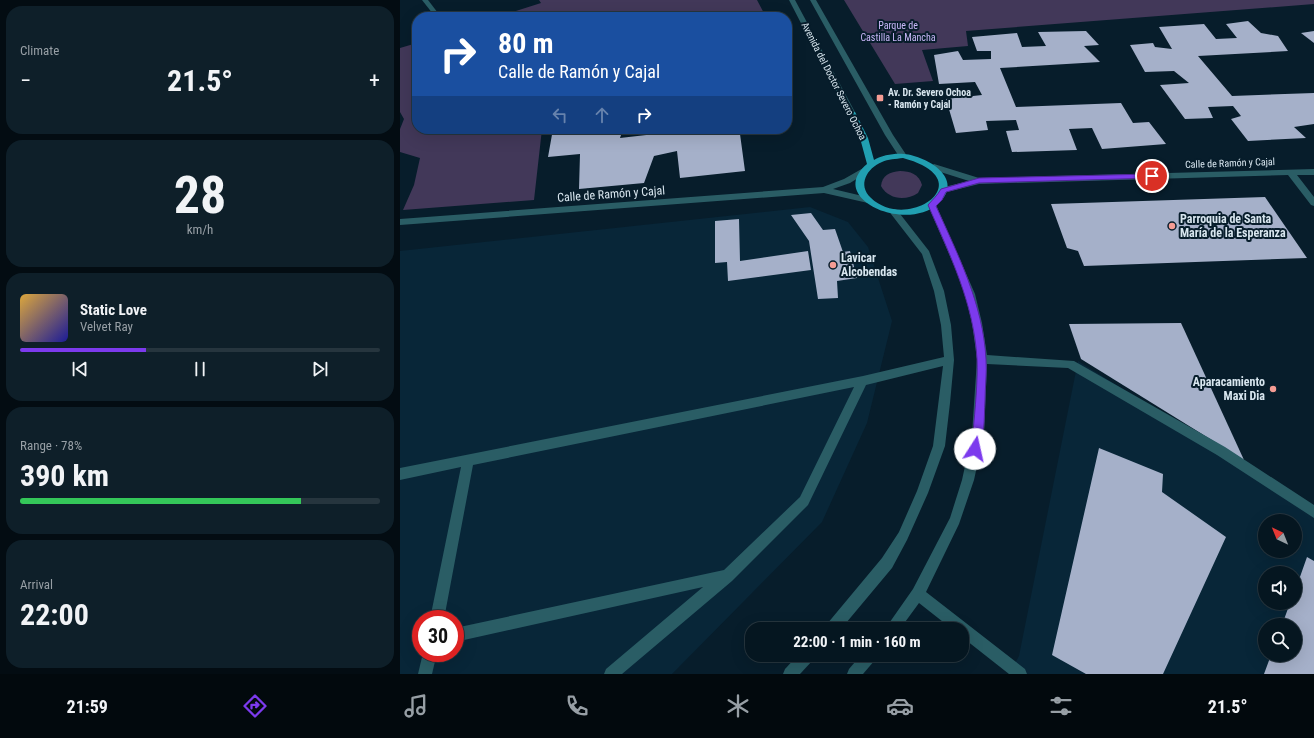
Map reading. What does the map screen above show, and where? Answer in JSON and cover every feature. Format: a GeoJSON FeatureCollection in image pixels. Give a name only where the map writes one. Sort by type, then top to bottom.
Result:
{"type":"FeatureCollection","features":[{"type":"Feature","properties":{"kind":"main road","name":"Avenida del Doctor Severo Ochoa"},"geometry":{"type":"LineString","coordinates":[[852,114],[864,138],[868,167]]}},
{"type":"Feature","properties":{"kind":"main road"},"geometry":{"type":"LineString","coordinates":[[903,156],[926,162],[934,167],[944,182],[940,198],[932,205],[921,210],[908,213],[894,212],[875,206],[862,193],[860,185],[861,177],[868,167],[880,160],[903,156]]}},
{"type":"Feature","properties":{"kind":"street"},"geometry":{"type":"LineString","coordinates":[[424,0],[434,12]]}},
{"type":"Feature","properties":{"kind":"street","name":"Avenida del Doctor Severo Ochoa"},"geometry":{"type":"LineString","coordinates":[[813,1],[889,135],[903,156]]}},
{"type":"Feature","properties":{"kind":"street","name":"Avenida del Doctor Severo Ochoa"},"geometry":{"type":"LineString","coordinates":[[794,3],[852,114]]}},
{"type":"Feature","properties":{"kind":"street","name":"Calle de Ramón y Cajal"},"geometry":{"type":"LineString","coordinates":[[400,222],[824,190],[847,181],[868,167]]}},
{"type":"Feature","properties":{"kind":"street","name":"Calle de Ramón y Cajal"},"geometry":{"type":"LineString","coordinates":[[934,167],[979,181]]}},
{"type":"Feature","properties":{"kind":"street"},"geometry":{"type":"LineString","coordinates":[[1290,172],[1314,203]]}},
{"type":"Feature","properties":{"kind":"street","name":"Calle de Ramón y Cajal"},"geometry":{"type":"LineString","coordinates":[[943,190],[979,181],[1314,172]]}},
{"type":"Feature","properties":{"kind":"street","name":"Calle de Ramón y Cajal"},"geometry":{"type":"LineString","coordinates":[[824,190],[868,200]]}},
{"type":"Feature","properties":{"kind":"street"},"geometry":{"type":"LineString","coordinates":[[897,622],[918,594],[955,520],[968,480],[978,434],[982,359],[977,323],[970,294],[961,270],[932,205]]}},
{"type":"Feature","properties":{"kind":"street"},"geometry":{"type":"LineString","coordinates":[[838,622],[887,563],[903,536],[922,493],[939,446],[945,403],[948,360],[946,326],[939,291],[926,252],[894,212]]}},
{"type":"Feature","properties":{"kind":"street"},"geometry":{"type":"LineString","coordinates":[[982,359],[1070,364],[1221,451],[1314,512]]}},
{"type":"Feature","properties":{"kind":"street"},"geometry":{"type":"LineString","coordinates":[[400,474],[863,380],[948,360]]}},
{"type":"Feature","properties":{"kind":"street"},"geometry":{"type":"LineString","coordinates":[[611,674],[727,576],[804,500],[863,380]]}},
{"type":"Feature","properties":{"kind":"street"},"geometry":{"type":"LineString","coordinates":[[439,610],[468,460]]}},
{"type":"Feature","properties":{"kind":"street"},"geometry":{"type":"LineString","coordinates":[[464,633],[727,576]]}},
{"type":"Feature","properties":{"kind":"street"},"geometry":{"type":"LineString","coordinates":[[918,594],[1020,674]]}},
{"type":"Feature","properties":{"kind":"street"},"geometry":{"type":"LineString","coordinates":[[425,674],[428,662]]}},
{"type":"Feature","properties":{"kind":"street"},"geometry":{"type":"LineString","coordinates":[[790,674],[801,662]]}},
{"type":"Feature","properties":{"kind":"street"},"geometry":{"type":"LineString","coordinates":[[854,674],[864,662]]}},
{"type":"Feature","properties":{"kind":"shaded area"},"geometry":{"type":"Polygon","coordinates":[[[810,207],[848,222],[868,247],[892,321],[867,423],[822,522],[672,674],[400,674],[400,251],[810,207]]]}},
{"type":"Feature","properties":{"kind":"shaded area"},"geometry":{"type":"Polygon","coordinates":[[[1078,361],[1314,509],[1314,674],[1009,674],[1019,656],[1078,361]]]}},
{"type":"Feature","properties":{"kind":"green space"},"geometry":{"type":"Polygon","coordinates":[[[539,0],[757,0],[763,12],[513,12],[541,3],[539,0]]]}},
{"type":"Feature","properties":{"kind":"green space","name":"Parque de Castilla La Mancha"},"geometry":{"type":"Polygon","coordinates":[[[844,0],[1314,0],[1314,4],[966,31],[968,46],[922,50],[933,81],[895,84],[844,0]]]}},
{"type":"Feature","properties":{"kind":"green space"},"geometry":{"type":"Polygon","coordinates":[[[412,44],[412,134],[541,134],[534,200],[403,210],[414,185],[420,158],[400,152],[400,129],[404,119],[400,112],[400,48],[412,44]]]}},
{"type":"Feature","properties":{"kind":"green space"},"geometry":{"type":"Polygon","coordinates":[[[900,171],[914,174],[919,178],[922,185],[918,193],[913,196],[898,198],[884,191],[881,186],[883,179],[890,173],[900,171]]]}},
{"type":"Feature","properties":{"kind":"building"},"geometry":{"type":"Polygon","coordinates":[[[1248,21],[1261,33],[1278,36],[1288,51],[1198,56],[1232,96],[1314,93],[1314,124],[1294,127],[1306,138],[1248,141],[1231,119],[1241,116],[1233,106],[1208,107],[1213,118],[1185,119],[1160,85],[1189,83],[1174,71],[1145,72],[1130,45],[1153,43],[1155,47],[1172,49],[1159,27],[1204,24],[1216,39],[1237,38],[1226,24],[1248,21]]]}},
{"type":"Feature","properties":{"kind":"building"},"geometry":{"type":"Polygon","coordinates":[[[1086,31],[1099,45],[1084,46],[1100,62],[1000,68],[1016,107],[1121,103],[1133,123],[1149,122],[1166,144],[1102,149],[1092,128],[1069,129],[1077,150],[1012,152],[1006,131],[1019,130],[1016,120],[986,121],[988,130],[956,133],[946,99],[982,95],[975,82],[939,84],[934,55],[958,51],[963,60],[991,59],[991,51],[977,51],[972,37],[1017,33],[1022,47],[1046,46],[1038,32],[1086,31]]]}},
{"type":"Feature","properties":{"kind":"building"},"geometry":{"type":"Polygon","coordinates":[[[1314,31],[1314,43],[1301,33],[1314,31]]]}},
{"type":"Feature","properties":{"kind":"building"},"geometry":{"type":"Polygon","coordinates":[[[552,134],[621,134],[620,138],[655,134],[740,134],[745,171],[680,178],[677,151],[654,156],[644,183],[579,189],[580,154],[548,157],[552,134]]]}},
{"type":"Feature","properties":{"kind":"building","name":"Parroquia de Santa María de la Esperanza"},"geometry":{"type":"Polygon","coordinates":[[[1265,197],[1307,258],[1084,266],[1078,251],[1067,248],[1051,204],[1265,197]]]}},
{"type":"Feature","properties":{"kind":"building","name":"Lavicar Alcobendas"},"geometry":{"type":"Polygon","coordinates":[[[811,213],[823,230],[835,229],[843,252],[850,251],[857,278],[837,281],[838,298],[818,299],[809,241],[791,215],[811,213]]]}},
{"type":"Feature","properties":{"kind":"building"},"geometry":{"type":"Polygon","coordinates":[[[739,219],[740,261],[808,251],[811,270],[728,281],[727,262],[715,263],[715,221],[739,219]]]}},
{"type":"Feature","properties":{"kind":"building"},"geometry":{"type":"Polygon","coordinates":[[[1181,323],[1244,460],[1081,359],[1069,324],[1181,323]]]}},
{"type":"Feature","properties":{"kind":"building"},"geometry":{"type":"Polygon","coordinates":[[[1099,448],[1163,474],[1162,492],[1226,537],[1163,674],[1086,674],[1052,655],[1099,448]]]}},
{"type":"Feature","properties":{"kind":"building"},"geometry":{"type":"Polygon","coordinates":[[[1307,557],[1314,561],[1314,674],[1264,674],[1268,662],[1302,662],[1302,618],[1285,618],[1287,610],[1302,610],[1302,571],[1307,557]]]}},
{"type":"Feature","properties":{"kind":"place","name":"Av. Dr. Severo Ochoa - Ramón y Cajal"},"geometry":{"type":"Point","coordinates":[880,98]}},
{"type":"Feature","properties":{"kind":"place","name":"Parroquia de Santa María de la Esperanza"},"geometry":{"type":"Point","coordinates":[1172,226]}},
{"type":"Feature","properties":{"kind":"place","name":"Lavicar Alcobendas"},"geometry":{"type":"Point","coordinates":[833,265]}},
{"type":"Feature","properties":{"kind":"place","name":"Aparacamiento Maxi Dia"},"geometry":{"type":"Point","coordinates":[1273,389]}},
{"type":"Feature","properties":{"kind":"route"},"geometry":{"type":"LineString","coordinates":[[975,449],[978,434],[982,359],[977,323],[970,294],[961,270],[932,205],[940,198],[943,190],[979,181],[1152,176]]}}]}
